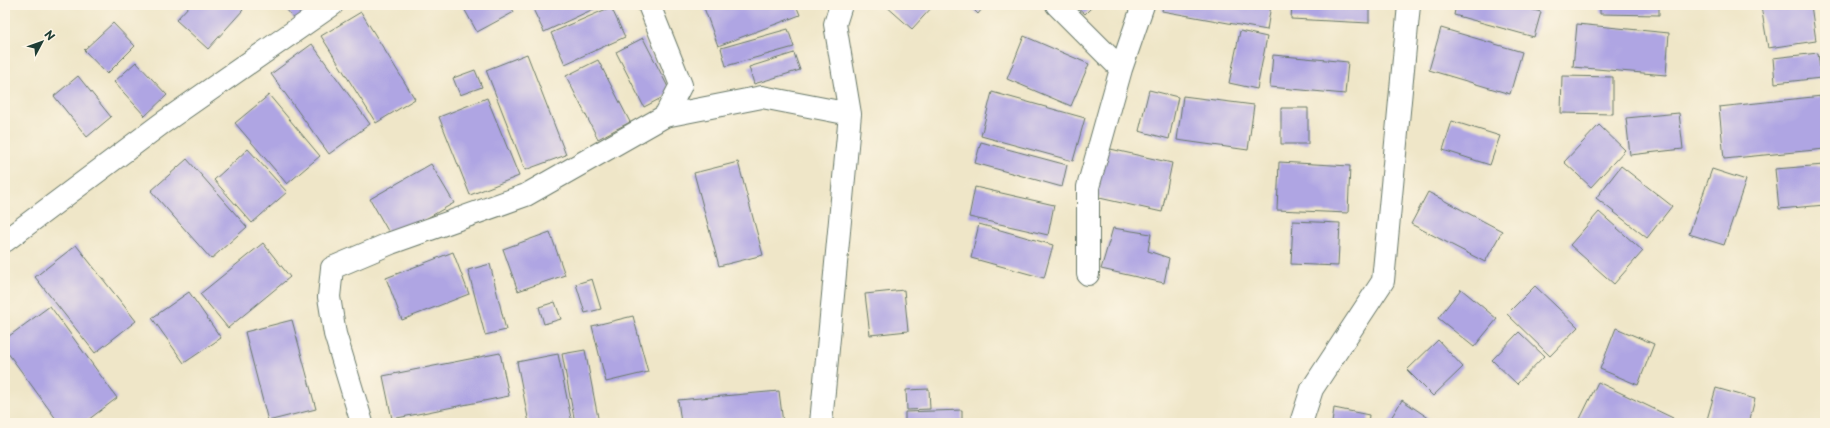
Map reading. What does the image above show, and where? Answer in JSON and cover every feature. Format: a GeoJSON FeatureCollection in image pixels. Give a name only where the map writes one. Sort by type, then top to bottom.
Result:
{"type":"FeatureCollection","features":[{"type":"Feature","properties":{"kind":"street"},"geometry":{"type":"LineString","coordinates":[[5,241],[161,124],[332,5]]}},
{"type":"Feature","properties":{"kind":"street"},"geometry":{"type":"LineString","coordinates":[[649,5],[681,85],[665,116]]}},
{"type":"Feature","properties":{"kind":"street"},"geometry":{"type":"LineString","coordinates":[[821,423],[850,114],[835,24],[841,5]]}},
{"type":"Feature","properties":{"kind":"street"},"geometry":{"type":"LineString","coordinates":[[1057,5],[1122,69]]}},
{"type":"Feature","properties":{"kind":"street"},"geometry":{"type":"LineString","coordinates":[[1088,274],[1088,188],[1122,69],[1143,5]]}},
{"type":"Feature","properties":{"kind":"street"},"geometry":{"type":"LineString","coordinates":[[1301,423],[1312,389],[1383,281],[1409,5]]}},
{"type":"Feature","properties":{"kind":"street"},"geometry":{"type":"LineString","coordinates":[[362,423],[335,334],[329,297],[332,268],[391,243],[526,194],[665,116],[762,97],[850,114]]}},
{"type":"Feature","properties":{"kind":"building"},"geometry":{"type":"Polygon","coordinates":[[[190,5],[237,5],[243,10],[208,49],[176,20],[190,5]]]}},
{"type":"Feature","properties":{"kind":"building"},"geometry":{"type":"Polygon","coordinates":[[[283,5],[323,5],[299,25],[283,5]]]}},
{"type":"Feature","properties":{"kind":"building"},"geometry":{"type":"Polygon","coordinates":[[[462,5],[510,5],[514,12],[477,32],[462,5]]]}},
{"type":"Feature","properties":{"kind":"building"},"geometry":{"type":"Polygon","coordinates":[[[531,5],[602,5],[544,32],[531,5]]]}},
{"type":"Feature","properties":{"kind":"building"},"geometry":{"type":"Polygon","coordinates":[[[703,5],[796,5],[800,15],[718,46],[703,5]]]}},
{"type":"Feature","properties":{"kind":"building"},"geometry":{"type":"Polygon","coordinates":[[[885,5],[934,5],[912,29],[885,5]]]}},
{"type":"Feature","properties":{"kind":"building"},"geometry":{"type":"Polygon","coordinates":[[[969,5],[985,5],[978,14],[969,5]]]}},
{"type":"Feature","properties":{"kind":"building"},"geometry":{"type":"Polygon","coordinates":[[[1075,5],[1094,5],[1085,14],[1075,5]]]}},
{"type":"Feature","properties":{"kind":"building"},"geometry":{"type":"Polygon","coordinates":[[[1163,5],[1271,5],[1267,30],[1162,11],[1163,5]]]}},
{"type":"Feature","properties":{"kind":"building"},"geometry":{"type":"Polygon","coordinates":[[[1292,5],[1369,5],[1369,23],[1291,19],[1292,5]]]}},
{"type":"Feature","properties":{"kind":"building"},"geometry":{"type":"Polygon","coordinates":[[[1456,5],[1516,5],[1541,12],[1534,37],[1454,15],[1456,5]]]}},
{"type":"Feature","properties":{"kind":"building"},"geometry":{"type":"Polygon","coordinates":[[[1600,5],[1659,5],[1659,15],[1600,14],[1600,5]]]}},
{"type":"Feature","properties":{"kind":"building"},"geometry":{"type":"Polygon","coordinates":[[[1811,5],[1816,41],[1768,48],[1761,6],[1811,5]]]}},
{"type":"Feature","properties":{"kind":"building"},"geometry":{"type":"Polygon","coordinates":[[[611,7],[625,37],[565,64],[551,33],[611,7]]]}},
{"type":"Feature","properties":{"kind":"building"},"geometry":{"type":"Polygon","coordinates":[[[361,12],[415,99],[376,123],[321,36],[361,12]]]}},
{"type":"Feature","properties":{"kind":"building"},"geometry":{"type":"Polygon","coordinates":[[[113,23],[135,46],[107,74],[84,50],[113,23]]]}},
{"type":"Feature","properties":{"kind":"building"},"geometry":{"type":"Polygon","coordinates":[[[1577,24],[1669,33],[1666,75],[1573,67],[1577,24]]]}},
{"type":"Feature","properties":{"kind":"building"},"geometry":{"type":"Polygon","coordinates":[[[1441,28],[1522,52],[1510,94],[1429,70],[1441,28]]]}},
{"type":"Feature","properties":{"kind":"building"},"geometry":{"type":"Polygon","coordinates":[[[788,29],[794,47],[726,66],[721,48],[788,29]]]}},
{"type":"Feature","properties":{"kind":"building"},"geometry":{"type":"Polygon","coordinates":[[[1240,31],[1267,37],[1257,89],[1229,83],[1240,31]]]}},
{"type":"Feature","properties":{"kind":"building"},"geometry":{"type":"Polygon","coordinates":[[[1024,36],[1089,64],[1071,106],[1007,79],[1024,36]]]}},
{"type":"Feature","properties":{"kind":"building"},"geometry":{"type":"Polygon","coordinates":[[[643,38],[671,93],[644,107],[616,52],[643,38]]]}},
{"type":"Feature","properties":{"kind":"building"},"geometry":{"type":"Polygon","coordinates":[[[312,44],[370,124],[329,154],[271,74],[312,44]]]}},
{"type":"Feature","properties":{"kind":"building"},"geometry":{"type":"Polygon","coordinates":[[[794,53],[800,70],[754,84],[749,67],[794,53]]]}},
{"type":"Feature","properties":{"kind":"building"},"geometry":{"type":"Polygon","coordinates":[[[1818,53],[1821,78],[1775,83],[1773,58],[1818,53]]]}},
{"type":"Feature","properties":{"kind":"building"},"geometry":{"type":"Polygon","coordinates":[[[527,54],[566,155],[525,170],[486,70],[527,54]]]}},
{"type":"Feature","properties":{"kind":"building"},"geometry":{"type":"Polygon","coordinates":[[[1273,55],[1348,62],[1345,94],[1270,87],[1273,55]]]}},
{"type":"Feature","properties":{"kind":"building"},"geometry":{"type":"Polygon","coordinates":[[[598,60],[630,122],[598,139],[566,76],[598,60]]]}},
{"type":"Feature","properties":{"kind":"building"},"geometry":{"type":"Polygon","coordinates":[[[136,62],[167,95],[145,116],[114,82],[136,62]]]}},
{"type":"Feature","properties":{"kind":"building"},"geometry":{"type":"Polygon","coordinates":[[[475,70],[482,87],[460,95],[453,78],[475,70]]]}},
{"type":"Feature","properties":{"kind":"building"},"geometry":{"type":"Polygon","coordinates":[[[78,76],[111,117],[87,137],[54,96],[78,76]]]}},
{"type":"Feature","properties":{"kind":"building"},"geometry":{"type":"Polygon","coordinates":[[[1562,76],[1613,77],[1613,114],[1561,113],[1562,76]]]}},
{"type":"Feature","properties":{"kind":"building"},"geometry":{"type":"Polygon","coordinates":[[[1149,90],[1178,97],[1169,139],[1139,131],[1149,90]]]}},
{"type":"Feature","properties":{"kind":"building"},"geometry":{"type":"Polygon","coordinates":[[[992,92],[1085,118],[1073,161],[981,136],[992,92]]]}},
{"type":"Feature","properties":{"kind":"building"},"geometry":{"type":"Polygon","coordinates":[[[269,95],[320,156],[287,184],[235,123],[269,95]]]}},
{"type":"Feature","properties":{"kind":"building"},"geometry":{"type":"Polygon","coordinates":[[[1183,96],[1254,105],[1248,150],[1177,140],[1183,96]]]}},
{"type":"Feature","properties":{"kind":"building"},"geometry":{"type":"Polygon","coordinates":[[[1822,96],[1825,126],[1825,149],[1724,159],[1719,107],[1822,96]]]}},
{"type":"Feature","properties":{"kind":"building"},"geometry":{"type":"Polygon","coordinates":[[[487,98],[519,176],[470,195],[439,117],[487,98]]]}},
{"type":"Feature","properties":{"kind":"building"},"geometry":{"type":"Polygon","coordinates":[[[1281,108],[1308,108],[1308,144],[1281,144],[1281,108]]]}},
{"type":"Feature","properties":{"kind":"building"},"geometry":{"type":"Polygon","coordinates":[[[1679,113],[1683,149],[1630,155],[1626,118],[1679,113]]]}},
{"type":"Feature","properties":{"kind":"building"},"geometry":{"type":"Polygon","coordinates":[[[1452,121],[1500,136],[1490,165],[1443,150],[1452,121]]]}},
{"type":"Feature","properties":{"kind":"building"},"geometry":{"type":"Polygon","coordinates":[[[1599,125],[1625,150],[1591,187],[1564,162],[1599,125]]]}},
{"type":"Feature","properties":{"kind":"building"},"geometry":{"type":"Polygon","coordinates":[[[981,142],[1067,165],[1062,187],[975,163],[981,142]]]}},
{"type":"Feature","properties":{"kind":"building"},"geometry":{"type":"Polygon","coordinates":[[[1106,148],[1172,163],[1162,212],[1095,197],[1106,148]]]}},
{"type":"Feature","properties":{"kind":"building"},"geometry":{"type":"Polygon","coordinates":[[[248,149],[287,192],[252,223],[214,180],[248,149]]]}},
{"type":"Feature","properties":{"kind":"building"},"geometry":{"type":"Polygon","coordinates":[[[187,159],[247,227],[211,259],[151,191],[187,159]]]}},
{"type":"Feature","properties":{"kind":"building"},"geometry":{"type":"Polygon","coordinates":[[[738,162],[763,255],[719,266],[694,173],[738,162]]]}},
{"type":"Feature","properties":{"kind":"building"},"geometry":{"type":"Polygon","coordinates":[[[1279,162],[1350,166],[1348,213],[1277,210],[1279,162]]]}},
{"type":"Feature","properties":{"kind":"building"},"geometry":{"type":"Polygon","coordinates":[[[431,164],[454,203],[392,238],[370,199],[431,164]]]}},
{"type":"Feature","properties":{"kind":"building"},"geometry":{"type":"Polygon","coordinates":[[[1824,165],[1825,205],[1779,209],[1775,169],[1824,165]]]}},
{"type":"Feature","properties":{"kind":"building"},"geometry":{"type":"Polygon","coordinates":[[[1621,166],[1672,206],[1647,238],[1596,198],[1621,166]]]}},
{"type":"Feature","properties":{"kind":"building"},"geometry":{"type":"Polygon","coordinates":[[[1712,169],[1746,180],[1724,245],[1689,234],[1712,169]]]}},
{"type":"Feature","properties":{"kind":"building"},"geometry":{"type":"Polygon","coordinates":[[[975,187],[1054,205],[1048,235],[969,217],[975,187]]]}},
{"type":"Feature","properties":{"kind":"building"},"geometry":{"type":"Polygon","coordinates":[[[1428,192],[1502,231],[1485,262],[1411,224],[1428,192]]]}},
{"type":"Feature","properties":{"kind":"building"},"geometry":{"type":"Polygon","coordinates":[[[1599,212],[1643,251],[1614,284],[1570,245],[1599,212]]]}},
{"type":"Feature","properties":{"kind":"building"},"geometry":{"type":"Polygon","coordinates":[[[1293,221],[1340,223],[1338,266],[1291,264],[1293,221]]]}},
{"type":"Feature","properties":{"kind":"building"},"geometry":{"type":"Polygon","coordinates":[[[979,224],[1053,245],[1044,278],[971,258],[979,224]]]}},
{"type":"Feature","properties":{"kind":"building"},"geometry":{"type":"Polygon","coordinates":[[[1113,228],[1151,234],[1148,251],[1169,258],[1164,283],[1101,269],[1113,228]]]}},
{"type":"Feature","properties":{"kind":"building"},"geometry":{"type":"Polygon","coordinates":[[[550,232],[565,275],[518,291],[503,249],[550,232]]]}},
{"type":"Feature","properties":{"kind":"building"},"geometry":{"type":"Polygon","coordinates":[[[263,243],[290,277],[228,328],[200,294],[263,243]]]}},
{"type":"Feature","properties":{"kind":"building"},"geometry":{"type":"Polygon","coordinates":[[[76,245],[136,321],[95,353],[35,277],[76,245]]]}},
{"type":"Feature","properties":{"kind":"building"},"geometry":{"type":"Polygon","coordinates":[[[453,252],[469,294],[402,320],[386,278],[453,252]]]}},
{"type":"Feature","properties":{"kind":"building"},"geometry":{"type":"Polygon","coordinates":[[[490,264],[506,330],[485,335],[468,270],[490,264]]]}},
{"type":"Feature","properties":{"kind":"building"},"geometry":{"type":"Polygon","coordinates":[[[592,279],[601,309],[585,313],[576,284],[592,279]]]}},
{"type":"Feature","properties":{"kind":"building"},"geometry":{"type":"Polygon","coordinates":[[[1535,286],[1578,327],[1550,356],[1507,314],[1535,286]]]}},
{"type":"Feature","properties":{"kind":"building"},"geometry":{"type":"Polygon","coordinates":[[[1461,289],[1497,319],[1474,347],[1438,318],[1461,289]]]}},
{"type":"Feature","properties":{"kind":"building"},"geometry":{"type":"Polygon","coordinates":[[[904,290],[908,331],[870,335],[865,294],[904,290]]]}},
{"type":"Feature","properties":{"kind":"building"},"geometry":{"type":"Polygon","coordinates":[[[189,292],[221,338],[184,363],[152,318],[189,292]]]}},
{"type":"Feature","properties":{"kind":"building"},"geometry":{"type":"Polygon","coordinates":[[[555,302],[561,319],[544,324],[539,307],[555,302]]]}},
{"type":"Feature","properties":{"kind":"building"},"geometry":{"type":"Polygon","coordinates":[[[50,306],[117,398],[84,423],[59,423],[5,349],[5,339],[50,306]]]}},
{"type":"Feature","properties":{"kind":"building"},"geometry":{"type":"Polygon","coordinates":[[[633,316],[648,372],[606,382],[592,326],[633,316]]]}},
{"type":"Feature","properties":{"kind":"building"},"geometry":{"type":"Polygon","coordinates":[[[292,320],[316,409],[268,421],[245,332],[292,320]]]}},
{"type":"Feature","properties":{"kind":"building"},"geometry":{"type":"Polygon","coordinates":[[[1616,328],[1654,344],[1638,385],[1600,369],[1616,328]]]}},
{"type":"Feature","properties":{"kind":"building"},"geometry":{"type":"Polygon","coordinates":[[[1519,332],[1544,356],[1517,384],[1492,360],[1519,332]]]}},
{"type":"Feature","properties":{"kind":"building"},"geometry":{"type":"Polygon","coordinates":[[[1438,340],[1463,367],[1433,396],[1407,370],[1438,340]]]}},
{"type":"Feature","properties":{"kind":"building"},"geometry":{"type":"Polygon","coordinates":[[[585,350],[599,423],[575,423],[562,354],[585,350]]]}},
{"type":"Feature","properties":{"kind":"building"},"geometry":{"type":"Polygon","coordinates":[[[500,353],[509,396],[392,419],[383,376],[500,353]]]}},
{"type":"Feature","properties":{"kind":"building"},"geometry":{"type":"Polygon","coordinates":[[[558,354],[572,423],[529,423],[517,362],[558,354]]]}},
{"type":"Feature","properties":{"kind":"building"},"geometry":{"type":"Polygon","coordinates":[[[1598,382],[1673,418],[1670,423],[1578,423],[1598,382]]]}},
{"type":"Feature","properties":{"kind":"building"},"geometry":{"type":"Polygon","coordinates":[[[1716,388],[1755,399],[1749,423],[1706,423],[1716,388]]]}},
{"type":"Feature","properties":{"kind":"building"},"geometry":{"type":"Polygon","coordinates":[[[929,389],[930,409],[907,410],[906,390],[929,389]]]}},
{"type":"Feature","properties":{"kind":"building"},"geometry":{"type":"Polygon","coordinates":[[[779,391],[783,423],[681,423],[678,400],[779,391]]]}},
{"type":"Feature","properties":{"kind":"building"},"geometry":{"type":"Polygon","coordinates":[[[1402,400],[1436,423],[1388,423],[1402,400]]]}},
{"type":"Feature","properties":{"kind":"building"},"geometry":{"type":"Polygon","coordinates":[[[1334,408],[1369,415],[1368,423],[1332,423],[1334,408]]]}},
{"type":"Feature","properties":{"kind":"building"},"geometry":{"type":"Polygon","coordinates":[[[962,410],[962,423],[905,423],[905,412],[962,410]]]}}]}
